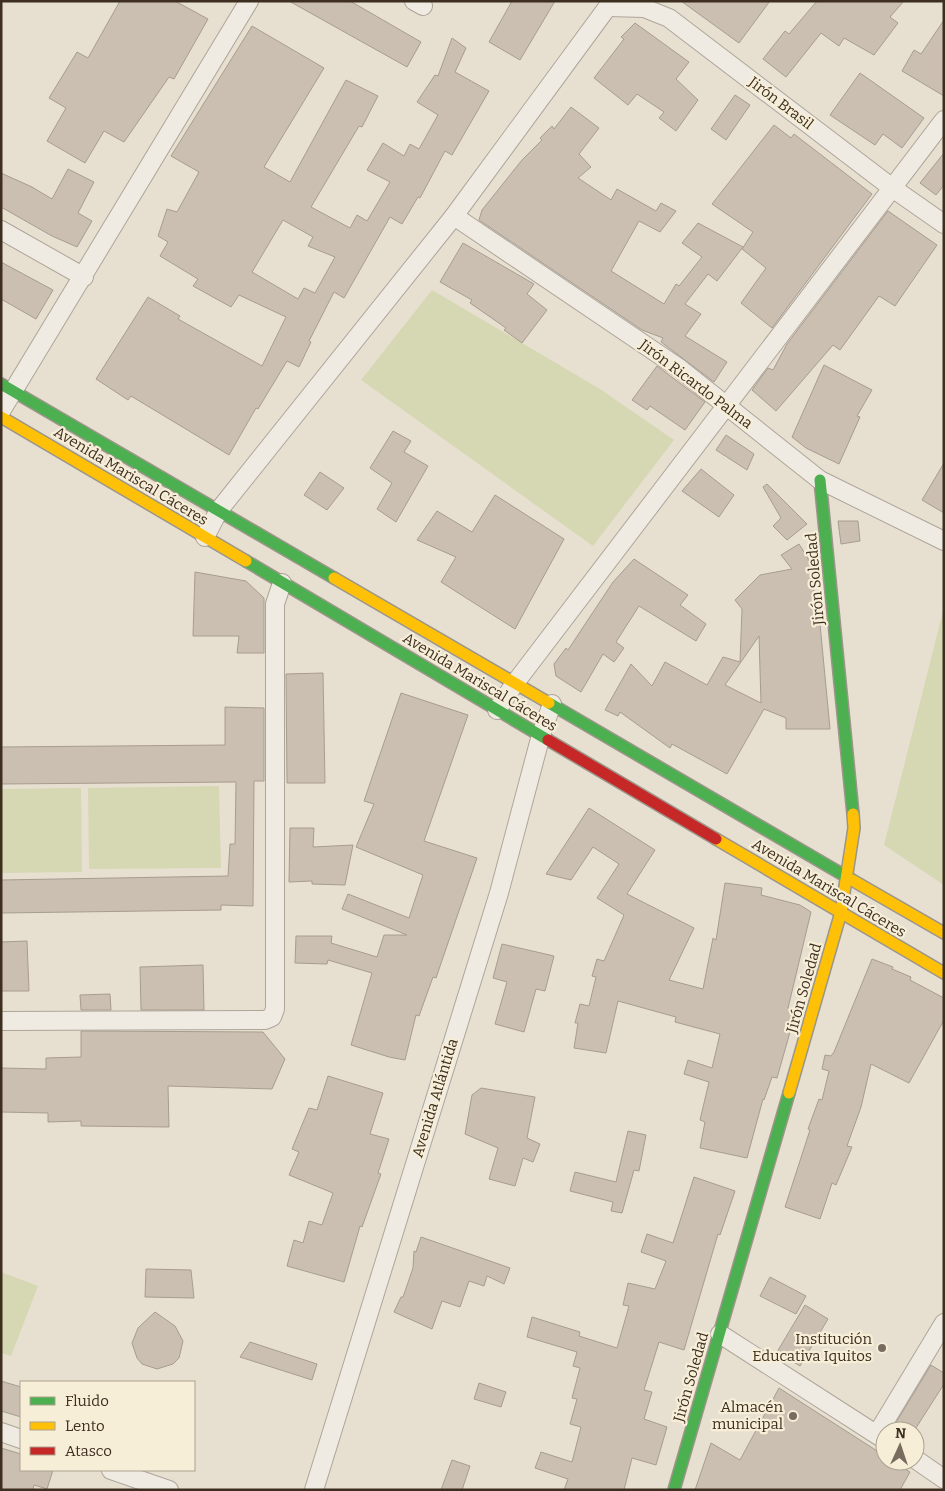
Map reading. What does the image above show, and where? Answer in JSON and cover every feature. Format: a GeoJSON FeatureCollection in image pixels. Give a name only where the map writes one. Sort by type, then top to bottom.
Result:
{"type":"FeatureCollection","features":[{"type":"Feature","properties":{"kind":"main road","name":"Avenida Mariscal Cáceres"},"geometry":{"type":"LineString","coordinates":[[8,388],[944,933]]}},
{"type":"Feature","properties":{"kind":"main road","name":"Avenida Mariscal Cáceres"},"geometry":{"type":"LineString","coordinates":[[1,417],[944,973]]}},
{"type":"Feature","properties":{"kind":"main road","name":"Jirón Soledad"},"geometry":{"type":"LineString","coordinates":[[674,1490],[841,912],[854,828],[820,480]]}},
{"type":"Feature","properties":{"kind":"street"},"geometry":{"type":"LineString","coordinates":[[1,411],[8,388],[84,277],[249,1]]}},
{"type":"Feature","properties":{"kind":"street"},"geometry":{"type":"LineString","coordinates":[[205,537],[219,510],[454,216],[610,4]]}},
{"type":"Feature","properties":{"kind":"street","name":"Jirón Brasil"},"geometry":{"type":"LineString","coordinates":[[610,4],[644,5],[669,18],[891,187],[944,224]]}},
{"type":"Feature","properties":{"kind":"street"},"geometry":{"type":"LineString","coordinates":[[498,710],[515,683],[891,187],[944,120]]}},
{"type":"Feature","properties":{"kind":"street","name":"Jirón Ricardo Palma"},"geometry":{"type":"LineString","coordinates":[[454,216],[679,368],[820,480],[944,541]]}},
{"type":"Feature","properties":{"kind":"street"},"geometry":{"type":"LineString","coordinates":[[1,230],[84,277]]}},
{"type":"Feature","properties":{"kind":"street"},"geometry":{"type":"LineString","coordinates":[[1,1020],[265,1020],[272,1017],[275,1009],[275,604],[282,583]]}},
{"type":"Feature","properties":{"kind":"street","name":"Avenida Atlántida"},"geometry":{"type":"LineString","coordinates":[[314,1490],[499,893],[541,735],[552,704]]}},
{"type":"Feature","properties":{"kind":"street"},"geometry":{"type":"LineString","coordinates":[[890,1421],[944,1322]]}},
{"type":"Feature","properties":{"kind":"street"},"geometry":{"type":"LineString","coordinates":[[720,1334],[875,1433]]}},
{"type":"Feature","properties":{"kind":"street"},"geometry":{"type":"LineString","coordinates":[[1,1432],[20,1439]]}},
{"type":"Feature","properties":{"kind":"street"},"geometry":{"type":"LineString","coordinates":[[925,1466],[944,1478]]}},
{"type":"Feature","properties":{"kind":"street"},"geometry":{"type":"LineString","coordinates":[[114,1471],[169,1490]]}},
{"type":"Feature","properties":{"kind":"green space"},"geometry":{"type":"Polygon","coordinates":[[[432,290],[600,389],[674,440],[593,546],[361,380],[432,290]]]}},
{"type":"Feature","properties":{"kind":"green space"},"geometry":{"type":"Polygon","coordinates":[[[944,607],[944,885],[884,845],[944,607]]]}},
{"type":"Feature","properties":{"kind":"green space"},"geometry":{"type":"Polygon","coordinates":[[[219,786],[221,868],[89,869],[88,788],[219,786]]]}},
{"type":"Feature","properties":{"kind":"green space"},"geometry":{"type":"Polygon","coordinates":[[[81,788],[82,872],[1,873],[1,789],[81,788]]]}},
{"type":"Feature","properties":{"kind":"green space"},"geometry":{"type":"Polygon","coordinates":[[[1,1272],[38,1286],[11,1356],[1,1353],[1,1272]]]}},
{"type":"Feature","properties":{"kind":"building"},"geometry":{"type":"Polygon","coordinates":[[[120,1],[175,1],[208,19],[174,79],[169,77],[124,142],[104,131],[85,163],[47,141],[66,108],[49,98],[77,52],[88,58],[120,1]]]}},
{"type":"Feature","properties":{"kind":"building"},"geometry":{"type":"Polygon","coordinates":[[[289,1],[350,1],[421,42],[407,67],[289,1]]]}},
{"type":"Feature","properties":{"kind":"building"},"geometry":{"type":"Polygon","coordinates":[[[512,1],[555,1],[520,60],[489,42],[512,1]]]}},
{"type":"Feature","properties":{"kind":"building"},"geometry":{"type":"Polygon","coordinates":[[[681,1],[770,1],[739,43],[681,1]]]}},
{"type":"Feature","properties":{"kind":"building"},"geometry":{"type":"Polygon","coordinates":[[[817,1],[904,1],[890,17],[898,23],[874,55],[844,38],[839,46],[821,33],[786,77],[763,59],[785,31],[789,34],[817,1]]]}},
{"type":"Feature","properties":{"kind":"building"},"geometry":{"type":"Polygon","coordinates":[[[944,20],[944,96],[902,71],[914,50],[921,54],[944,20]]]}},
{"type":"Feature","properties":{"kind":"building"},"geometry":{"type":"Polygon","coordinates":[[[635,23],[689,62],[676,79],[698,100],[676,131],[659,118],[664,112],[637,94],[628,105],[594,78],[624,39],[621,37],[635,23]]]}},
{"type":"Feature","properties":{"kind":"building"},"geometry":{"type":"Polygon","coordinates":[[[252,26],[324,68],[264,167],[290,182],[346,80],[378,96],[362,127],[359,126],[311,207],[350,228],[357,215],[367,221],[390,182],[367,170],[383,143],[404,156],[410,144],[419,149],[438,115],[417,102],[435,75],[438,76],[452,38],[466,48],[455,72],[489,91],[452,155],[445,151],[420,198],[418,197],[402,224],[390,217],[344,298],[334,292],[309,341],[311,342],[299,367],[287,361],[258,409],[256,408],[229,455],[131,396],[128,400],[96,379],[148,297],[180,316],[178,319],[262,366],[286,317],[239,295],[231,307],[193,286],[198,279],[160,256],[168,242],[158,236],[167,209],[177,212],[199,172],[171,156],[252,26]],[[283,220],[252,272],[298,299],[304,288],[315,293],[335,257],[308,246],[313,237],[283,220]]]}},
{"type":"Feature","properties":{"kind":"building"},"geometry":{"type":"Polygon","coordinates":[[[860,73],[924,118],[902,148],[883,134],[875,145],[830,115],[860,73]]]}},
{"type":"Feature","properties":{"kind":"building"},"geometry":{"type":"Polygon","coordinates":[[[735,95],[750,105],[726,140],[711,129],[735,95]]]}},
{"type":"Feature","properties":{"kind":"building"},"geometry":{"type":"Polygon","coordinates":[[[571,107],[599,128],[579,154],[591,167],[578,178],[611,200],[617,189],[656,211],[661,203],[676,211],[660,232],[639,221],[611,271],[664,304],[676,284],[679,286],[702,257],[682,243],[698,223],[743,247],[717,281],[708,274],[685,304],[701,314],[685,336],[727,362],[714,382],[661,342],[663,338],[642,330],[479,220],[482,210],[522,160],[542,140],[540,138],[552,126],[554,129],[571,107]]]}},
{"type":"Feature","properties":{"kind":"building"},"geometry":{"type":"Polygon","coordinates":[[[774,125],[791,138],[794,134],[872,194],[772,328],[741,303],[766,268],[742,249],[753,232],[712,204],[774,125]]]}},
{"type":"Feature","properties":{"kind":"building"},"geometry":{"type":"Polygon","coordinates":[[[944,153],[944,185],[936,195],[920,183],[944,153]]]}},
{"type":"Feature","properties":{"kind":"building"},"geometry":{"type":"Polygon","coordinates":[[[68,169],[94,182],[78,213],[92,221],[77,247],[52,236],[1,207],[1,173],[32,187],[52,199],[68,169]]]}},
{"type":"Feature","properties":{"kind":"building"},"geometry":{"type":"Polygon","coordinates":[[[888,211],[937,245],[895,306],[879,296],[840,350],[833,345],[776,411],[752,390],[768,368],[773,370],[787,344],[888,211]]]}},
{"type":"Feature","properties":{"kind":"building"},"geometry":{"type":"Polygon","coordinates":[[[463,243],[534,284],[527,294],[547,310],[522,343],[504,330],[506,328],[470,303],[472,300],[440,282],[463,243]]]}},
{"type":"Feature","properties":{"kind":"building"},"geometry":{"type":"Polygon","coordinates":[[[1,262],[53,290],[36,319],[1,299],[1,262]]]}},
{"type":"Feature","properties":{"kind":"building"},"geometry":{"type":"Polygon","coordinates":[[[824,365],[872,390],[857,416],[860,417],[839,464],[806,448],[792,437],[824,365]]]}},
{"type":"Feature","properties":{"kind":"building"},"geometry":{"type":"Polygon","coordinates":[[[657,366],[705,402],[685,430],[650,406],[647,410],[632,400],[657,366]]]}},
{"type":"Feature","properties":{"kind":"building"},"geometry":{"type":"Polygon","coordinates":[[[393,431],[411,441],[404,452],[428,466],[396,522],[377,509],[392,483],[370,468],[393,431]]]}},
{"type":"Feature","properties":{"kind":"building"},"geometry":{"type":"Polygon","coordinates":[[[726,435],[754,454],[747,470],[716,450],[726,435]]]}},
{"type":"Feature","properties":{"kind":"building"},"geometry":{"type":"Polygon","coordinates":[[[944,463],[944,513],[922,500],[944,463]]]}},
{"type":"Feature","properties":{"kind":"building"},"geometry":{"type":"Polygon","coordinates":[[[701,469],[734,495],[719,517],[682,491],[701,469]]]}},
{"type":"Feature","properties":{"kind":"building"},"geometry":{"type":"Polygon","coordinates":[[[320,472],[344,488],[327,510],[304,495],[320,472]]]}},
{"type":"Feature","properties":{"kind":"building"},"geometry":{"type":"Polygon","coordinates":[[[767,484],[807,524],[787,540],[773,526],[781,518],[763,487],[767,484]]]}},
{"type":"Feature","properties":{"kind":"building"},"geometry":{"type":"Polygon","coordinates":[[[495,495],[564,539],[515,629],[441,582],[456,557],[417,540],[437,511],[472,532],[495,495]]]}},
{"type":"Feature","properties":{"kind":"building"},"geometry":{"type":"Polygon","coordinates":[[[838,521],[858,521],[860,541],[841,544],[838,521]]]}},
{"type":"Feature","properties":{"kind":"building"},"geometry":{"type":"Polygon","coordinates":[[[799,544],[808,558],[820,624],[830,729],[786,729],[786,718],[764,709],[727,774],[672,744],[670,748],[620,712],[618,716],[605,710],[631,664],[652,686],[665,662],[707,685],[723,657],[740,662],[742,609],[735,600],[760,575],[792,569],[781,555],[799,544]],[[759,636],[725,685],[761,703],[759,636]]]}},
{"type":"Feature","properties":{"kind":"building"},"geometry":{"type":"Polygon","coordinates":[[[634,559],[688,595],[680,605],[706,624],[696,641],[639,606],[616,642],[624,648],[614,662],[603,654],[581,692],[556,676],[554,664],[566,648],[568,650],[613,582],[634,559]]]}},
{"type":"Feature","properties":{"kind":"building"},"geometry":{"type":"Polygon","coordinates":[[[195,572],[246,581],[264,598],[264,653],[237,653],[239,636],[193,636],[195,572]]]}},
{"type":"Feature","properties":{"kind":"building"},"geometry":{"type":"Polygon","coordinates":[[[323,673],[325,783],[287,783],[286,674],[323,673]]]}},
{"type":"Feature","properties":{"kind":"building"},"geometry":{"type":"Polygon","coordinates":[[[401,693],[468,715],[424,841],[477,858],[436,978],[433,977],[419,1016],[416,1015],[405,1060],[351,1045],[372,973],[328,960],[327,964],[295,963],[296,936],[332,936],[331,943],[377,957],[384,935],[407,935],[342,909],[348,894],[409,918],[423,875],[356,847],[374,804],[364,801],[401,693]]]}},
{"type":"Feature","properties":{"kind":"building"},"geometry":{"type":"Polygon","coordinates":[[[225,707],[264,708],[264,781],[254,781],[253,906],[221,905],[221,910],[1,913],[1,880],[228,876],[230,844],[235,844],[236,782],[1,784],[1,747],[225,745],[225,707]]]}},
{"type":"Feature","properties":{"kind":"building"},"geometry":{"type":"Polygon","coordinates":[[[589,808],[655,850],[627,894],[694,928],[669,980],[703,989],[713,938],[716,940],[725,883],[762,888],[761,895],[800,905],[811,912],[788,1008],[796,1011],[777,1078],[772,1077],[763,1099],[747,1158],[700,1148],[705,1122],[700,1120],[709,1082],[684,1074],[688,1060],[712,1068],[720,1034],[675,1022],[676,1017],[618,1001],[606,1053],[574,1048],[578,1023],[575,1023],[580,1004],[589,1006],[596,977],[592,976],[597,959],[604,961],[624,915],[597,898],[619,864],[593,847],[571,880],[546,874],[589,808]]]}},
{"type":"Feature","properties":{"kind":"building"},"geometry":{"type":"Polygon","coordinates":[[[290,828],[314,828],[313,847],[353,845],[345,885],[312,884],[312,881],[289,882],[290,828]]]}},
{"type":"Feature","properties":{"kind":"building"},"geometry":{"type":"Polygon","coordinates":[[[27,941],[29,991],[1,991],[1,942],[27,941]]]}},
{"type":"Feature","properties":{"kind":"building"},"geometry":{"type":"Polygon","coordinates":[[[502,944],[554,956],[545,991],[536,989],[524,1032],[495,1024],[507,982],[493,978],[502,944]]]}},
{"type":"Feature","properties":{"kind":"building"},"geometry":{"type":"Polygon","coordinates":[[[872,959],[893,967],[892,969],[911,977],[910,980],[944,998],[944,1020],[909,1083],[871,1064],[861,1107],[847,1146],[852,1147],[836,1185],[832,1183],[820,1219],[785,1207],[810,1130],[808,1129],[819,1099],[822,1100],[829,1071],[822,1069],[825,1055],[831,1056],[834,1052],[872,959]]]}},
{"type":"Feature","properties":{"kind":"building"},"geometry":{"type":"Polygon","coordinates":[[[203,965],[204,1010],[141,1010],[140,967],[203,965]]]}},
{"type":"Feature","properties":{"kind":"building"},"geometry":{"type":"Polygon","coordinates":[[[110,994],[111,1010],[81,1010],[80,995],[110,994]]]}},
{"type":"Feature","properties":{"kind":"building"},"geometry":{"type":"Polygon","coordinates":[[[81,1031],[263,1032],[285,1059],[272,1089],[168,1086],[169,1127],[81,1126],[81,1121],[48,1122],[48,1113],[1,1112],[1,1068],[46,1069],[46,1058],[81,1057],[81,1031]]]}},
{"type":"Feature","properties":{"kind":"building"},"geometry":{"type":"Polygon","coordinates":[[[328,1076],[383,1093],[370,1134],[389,1139],[378,1173],[381,1174],[362,1227],[360,1226],[344,1282],[287,1266],[294,1240],[303,1243],[309,1221],[322,1225],[333,1193],[289,1175],[299,1152],[292,1149],[309,1108],[317,1110],[328,1076]]]}},
{"type":"Feature","properties":{"kind":"building"},"geometry":{"type":"Polygon","coordinates":[[[481,1088],[535,1097],[527,1138],[540,1144],[533,1162],[523,1158],[515,1186],[489,1179],[498,1148],[465,1134],[472,1095],[481,1088]]]}},
{"type":"Feature","properties":{"kind":"building"},"geometry":{"type":"Polygon","coordinates":[[[628,1131],[646,1135],[639,1171],[634,1170],[622,1213],[611,1211],[613,1202],[570,1191],[575,1172],[616,1182],[628,1131]]]}},
{"type":"Feature","properties":{"kind":"building"},"geometry":{"type":"Polygon","coordinates":[[[694,1177],[735,1191],[720,1235],[718,1234],[684,1350],[659,1342],[644,1390],[652,1392],[644,1419],[667,1427],[656,1465],[632,1458],[624,1490],[564,1490],[568,1479],[535,1468],[541,1452],[572,1462],[581,1427],[570,1424],[577,1399],[572,1398],[580,1368],[573,1366],[577,1352],[527,1337],[532,1317],[580,1332],[579,1336],[617,1348],[629,1306],[623,1305],[628,1283],[655,1289],[666,1261],[641,1252],[647,1234],[673,1243],[694,1177]]]}},
{"type":"Feature","properties":{"kind":"building"},"geometry":{"type":"Polygon","coordinates":[[[421,1237],[510,1268],[504,1284],[487,1276],[484,1286],[469,1281],[460,1307],[442,1301],[432,1329],[394,1312],[401,1297],[403,1297],[413,1268],[414,1251],[416,1252],[421,1237]]]}},
{"type":"Feature","properties":{"kind":"building"},"geometry":{"type":"Polygon","coordinates":[[[146,1269],[191,1270],[194,1298],[145,1297],[146,1269]]]}},
{"type":"Feature","properties":{"kind":"building"},"geometry":{"type":"Polygon","coordinates":[[[770,1277],[806,1296],[796,1314],[760,1296],[770,1277]]]}},
{"type":"Feature","properties":{"kind":"building"},"geometry":{"type":"Polygon","coordinates":[[[805,1305],[828,1319],[800,1366],[777,1352],[805,1305]]]}},
{"type":"Feature","properties":{"kind":"building"},"geometry":{"type":"Polygon","coordinates":[[[155,1312],[175,1326],[183,1341],[179,1358],[173,1364],[157,1369],[142,1364],[137,1358],[132,1343],[138,1328],[155,1312]]]}},
{"type":"Feature","properties":{"kind":"building"},"geometry":{"type":"Polygon","coordinates":[[[250,1342],[317,1364],[312,1380],[240,1357],[250,1342]]]}},
{"type":"Feature","properties":{"kind":"building"},"geometry":{"type":"Polygon","coordinates":[[[931,1365],[944,1373],[944,1384],[920,1421],[897,1421],[931,1365]]]}},
{"type":"Feature","properties":{"kind":"building"},"geometry":{"type":"Polygon","coordinates":[[[1,1381],[20,1387],[20,1417],[1,1411],[1,1381]]]}},
{"type":"Feature","properties":{"kind":"building"},"geometry":{"type":"Polygon","coordinates":[[[479,1383],[506,1392],[501,1407],[474,1399],[479,1383]]]}},
{"type":"Feature","properties":{"kind":"building","name":"Almacén municipal"},"geometry":{"type":"Polygon","coordinates":[[[779,1388],[875,1450],[875,1471],[910,1472],[900,1490],[695,1490],[711,1443],[740,1460],[779,1388]]]}},
{"type":"Feature","properties":{"kind":"building"},"geometry":{"type":"Polygon","coordinates":[[[1,1448],[20,1454],[20,1471],[53,1471],[47,1489],[34,1485],[33,1490],[1,1490],[1,1448]]]}},
{"type":"Feature","properties":{"kind":"building"},"geometry":{"type":"Polygon","coordinates":[[[452,1460],[470,1466],[462,1490],[441,1490],[452,1460]]]}},
{"type":"Feature","properties":{"kind":"traffic: fast"},"geometry":{"type":"LineString","coordinates":[[1,384],[334,578]]}},
{"type":"Feature","properties":{"kind":"traffic: fast"},"geometry":{"type":"LineString","coordinates":[[820,480],[853,814]]}},
{"type":"Feature","properties":{"kind":"traffic: fast"},"geometry":{"type":"LineString","coordinates":[[246,561],[548,740]]}},
{"type":"Feature","properties":{"kind":"traffic: fast"},"geometry":{"type":"LineString","coordinates":[[549,703],[852,880]]}},
{"type":"Feature","properties":{"kind":"traffic: fast"},"geometry":{"type":"LineString","coordinates":[[674,1490],[789,1093]]}},
{"type":"Feature","properties":{"kind":"traffic: slow"},"geometry":{"type":"LineString","coordinates":[[1,417],[246,561]]}},
{"type":"Feature","properties":{"kind":"traffic: slow"},"geometry":{"type":"LineString","coordinates":[[334,578],[549,703]]}},
{"type":"Feature","properties":{"kind":"traffic: slow"},"geometry":{"type":"LineString","coordinates":[[789,1093],[841,912],[854,828],[853,814]]}},
{"type":"Feature","properties":{"kind":"traffic: slow"},"geometry":{"type":"LineString","coordinates":[[716,839],[944,973]]}},
{"type":"Feature","properties":{"kind":"traffic: slow"},"geometry":{"type":"LineString","coordinates":[[852,880],[944,933]]}},
{"type":"Feature","properties":{"kind":"traffic: jam"},"geometry":{"type":"LineString","coordinates":[[548,740],[716,839]]}},
{"type":"Feature","properties":{"kind":"place","name":"Institución Educativa Iquitos"},"geometry":{"type":"Point","coordinates":[882,1348]}},
{"type":"Feature","properties":{"kind":"place","name":"Almacén municipal"},"geometry":{"type":"Point","coordinates":[793,1416]}}]}
